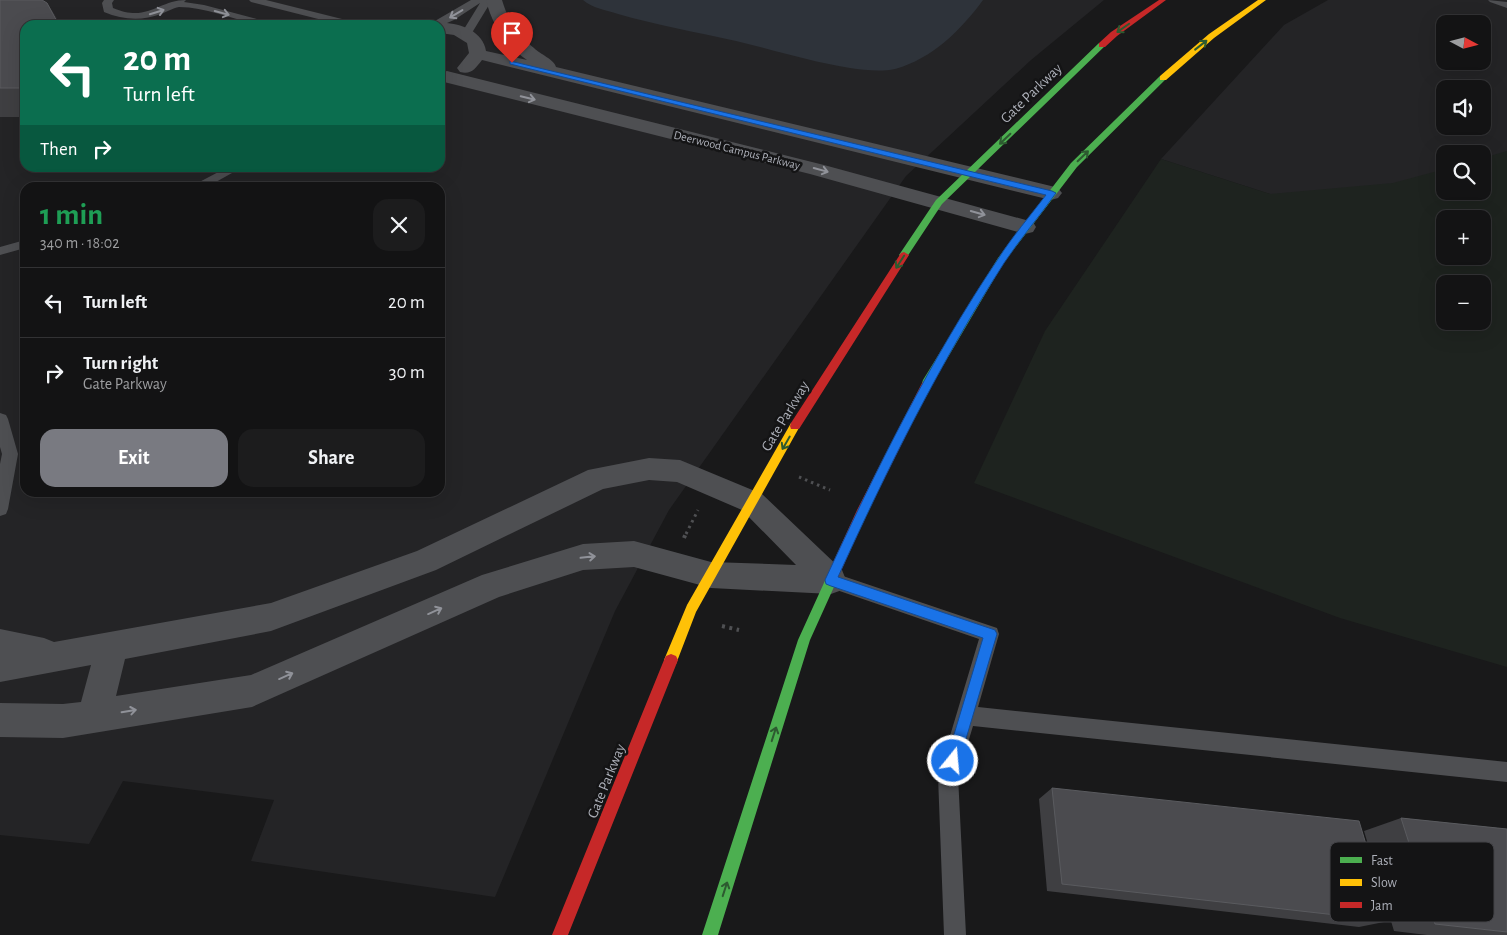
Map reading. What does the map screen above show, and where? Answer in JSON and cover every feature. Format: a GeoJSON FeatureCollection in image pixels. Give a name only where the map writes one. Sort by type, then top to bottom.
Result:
{"type":"FeatureCollection","features":[{"type":"Feature","properties":{"kind":"main road","name":"Gate Parkway"},"geometry":{"type":"LineString","coordinates":[[560,935],[691,609],[805,409],[939,202],[1114,34],[1164,0]]}},
{"type":"Feature","properties":{"kind":"main road"},"geometry":{"type":"LineString","coordinates":[[710,935],[802,644],[864,509],[927,384],[1002,260],[1025,227],[1074,165],[1188,54],[1238,15],[1262,0]]}},
{"type":"Feature","properties":{"kind":"street"},"geometry":{"type":"LineString","coordinates":[[494,0],[497,16],[514,41],[531,57],[564,75]]}},
{"type":"Feature","properties":{"kind":"street"},"geometry":{"type":"LineString","coordinates":[[445,29],[458,30],[471,36],[478,44],[478,54],[467,67],[445,78]]}},
{"type":"Feature","properties":{"kind":"street"},"geometry":{"type":"LineString","coordinates":[[478,54],[1052,193]]}},
{"type":"Feature","properties":{"kind":"street","name":"Deerwood Campus Parkway"},"geometry":{"type":"LineString","coordinates":[[445,78],[939,202],[1025,227]]}},
{"type":"Feature","properties":{"kind":"street"},"geometry":{"type":"LineString","coordinates":[[646,128],[669,101]]}},
{"type":"Feature","properties":{"kind":"street"},"geometry":{"type":"LineString","coordinates":[[0,668],[271,617],[426,561],[598,478],[649,469],[680,470],[752,502],[831,580]]}},
{"type":"Feature","properties":{"kind":"street"},"geometry":{"type":"LineString","coordinates":[[0,720],[63,721],[252,691],[493,585],[582,557],[634,554],[711,575],[831,580]]}},
{"type":"Feature","properties":{"kind":"street"},"geometry":{"type":"LineString","coordinates":[[0,644],[63,657]]}},
{"type":"Feature","properties":{"kind":"street"},"geometry":{"type":"LineString","coordinates":[[94,716],[112,647]]}},
{"type":"Feature","properties":{"kind":"lane"},"geometry":{"type":"LineString","coordinates":[[109,0],[107,3],[108,10],[118,15],[151,14],[178,2],[249,20]]}},
{"type":"Feature","properties":{"kind":"lane"},"geometry":{"type":"LineString","coordinates":[[254,0],[334,20]]}},
{"type":"Feature","properties":{"kind":"lane"},"geometry":{"type":"LineString","coordinates":[[445,20],[478,0]]}},
{"type":"Feature","properties":{"kind":"lane"},"geometry":{"type":"LineString","coordinates":[[466,34],[487,0]]}},
{"type":"Feature","properties":{"kind":"lane"},"geometry":{"type":"LineString","coordinates":[[1494,0],[1507,5]]}},
{"type":"Feature","properties":{"kind":"lane"},"geometry":{"type":"LineString","coordinates":[[206,182],[227,172]]}},
{"type":"Feature","properties":{"kind":"lane"},"geometry":{"type":"LineString","coordinates":[[0,251],[20,245]]}},
{"type":"Feature","properties":{"kind":"lane"},"geometry":{"type":"LineString","coordinates":[[0,419],[10,454],[3,503],[0,509]]}},
{"type":"Feature","properties":{"kind":"lane"},"geometry":{"type":"LineString","coordinates":[[831,580],[990,634],[948,776],[955,935]]}},
{"type":"Feature","properties":{"kind":"lane"},"geometry":{"type":"LineString","coordinates":[[966,716],[1507,772]]}},
{"type":"Feature","properties":{"kind":"path"},"geometry":{"type":"LineString","coordinates":[[792,474],[830,490]]}},
{"type":"Feature","properties":{"kind":"path"},"geometry":{"type":"LineString","coordinates":[[681,545],[701,504]]}},
{"type":"Feature","properties":{"kind":"path"},"geometry":{"type":"LineString","coordinates":[[722,626],[739,630]]}},
{"type":"Feature","properties":{"kind":"shaded area"},"geometry":{"type":"Polygon","coordinates":[[[0,0],[1104,0],[1031,60],[906,176],[669,510],[615,611],[495,897],[251,861],[274,800],[123,781],[89,844],[0,835],[0,0]]]}},
{"type":"Feature","properties":{"kind":"shaded area"},"geometry":{"type":"Polygon","coordinates":[[[583,0],[983,0],[966,22],[934,50],[909,64],[895,69],[878,71],[821,63],[736,41],[647,22],[599,8],[583,0]]]}},
{"type":"Feature","properties":{"kind":"shaded area"},"geometry":{"type":"Polygon","coordinates":[[[1328,0],[1507,0],[1507,228],[1491,222],[1491,210],[1436,210],[1436,218],[1270,194],[1161,159],[1284,25],[1328,0]]]}},
{"type":"Feature","properties":{"kind":"shaded area"},"geometry":{"type":"Polygon","coordinates":[[[1507,151],[1507,667],[1340,618],[974,483],[1045,331],[1161,159],[1270,194],[1393,183],[1436,171],[1436,200],[1491,200],[1491,156],[1507,151]]]}},
{"type":"Feature","properties":{"kind":"building"},"geometry":{"type":"Polygon","coordinates":[[[0,0],[42,0],[47,3],[56,20],[20,20],[20,88],[0,88],[0,0]]]}},
{"type":"Feature","properties":{"kind":"building"},"geometry":{"type":"Polygon","coordinates":[[[1052,788],[1359,821],[1365,842],[1330,842],[1330,914],[1062,884],[1052,788]]]}},
{"type":"Feature","properties":{"kind":"building"},"geometry":{"type":"Polygon","coordinates":[[[1401,818],[1507,829],[1507,932],[1435,924],[1434,922],[1494,922],[1494,842],[1409,842],[1401,818]]]}},
{"type":"Feature","properties":{"kind":"traffic: fast"},"geometry":{"type":"LineString","coordinates":[[904,255],[939,202],[1102,45]]}},
{"type":"Feature","properties":{"kind":"traffic: fast"},"geometry":{"type":"LineString","coordinates":[[927,383],[1001,260],[1074,165],[1163,78]]}},
{"type":"Feature","properties":{"kind":"traffic: fast"},"geometry":{"type":"LineString","coordinates":[[710,935],[804,640],[832,578]]}},
{"type":"Feature","properties":{"kind":"traffic: slow"},"geometry":{"type":"LineString","coordinates":[[1163,78],[1211,36],[1263,0]]}},
{"type":"Feature","properties":{"kind":"traffic: slow"},"geometry":{"type":"LineString","coordinates":[[671,660],[691,609],[795,426]]}},
{"type":"Feature","properties":{"kind":"traffic: jam"},"geometry":{"type":"LineString","coordinates":[[1102,45],[1114,34],[1163,0]]}},
{"type":"Feature","properties":{"kind":"traffic: jam"},"geometry":{"type":"LineString","coordinates":[[795,426],[904,255]]}},
{"type":"Feature","properties":{"kind":"traffic: jam"},"geometry":{"type":"LineString","coordinates":[[832,578],[861,514],[927,383]]}},
{"type":"Feature","properties":{"kind":"traffic: jam"},"geometry":{"type":"LineString","coordinates":[[560,935],[671,660]]}},
{"type":"Feature","properties":{"kind":"route"},"geometry":{"type":"LineString","coordinates":[[512,63],[1052,193],[1032,217],[1002,260],[927,384],[861,514],[831,580],[990,634],[953,761]]}}]}
